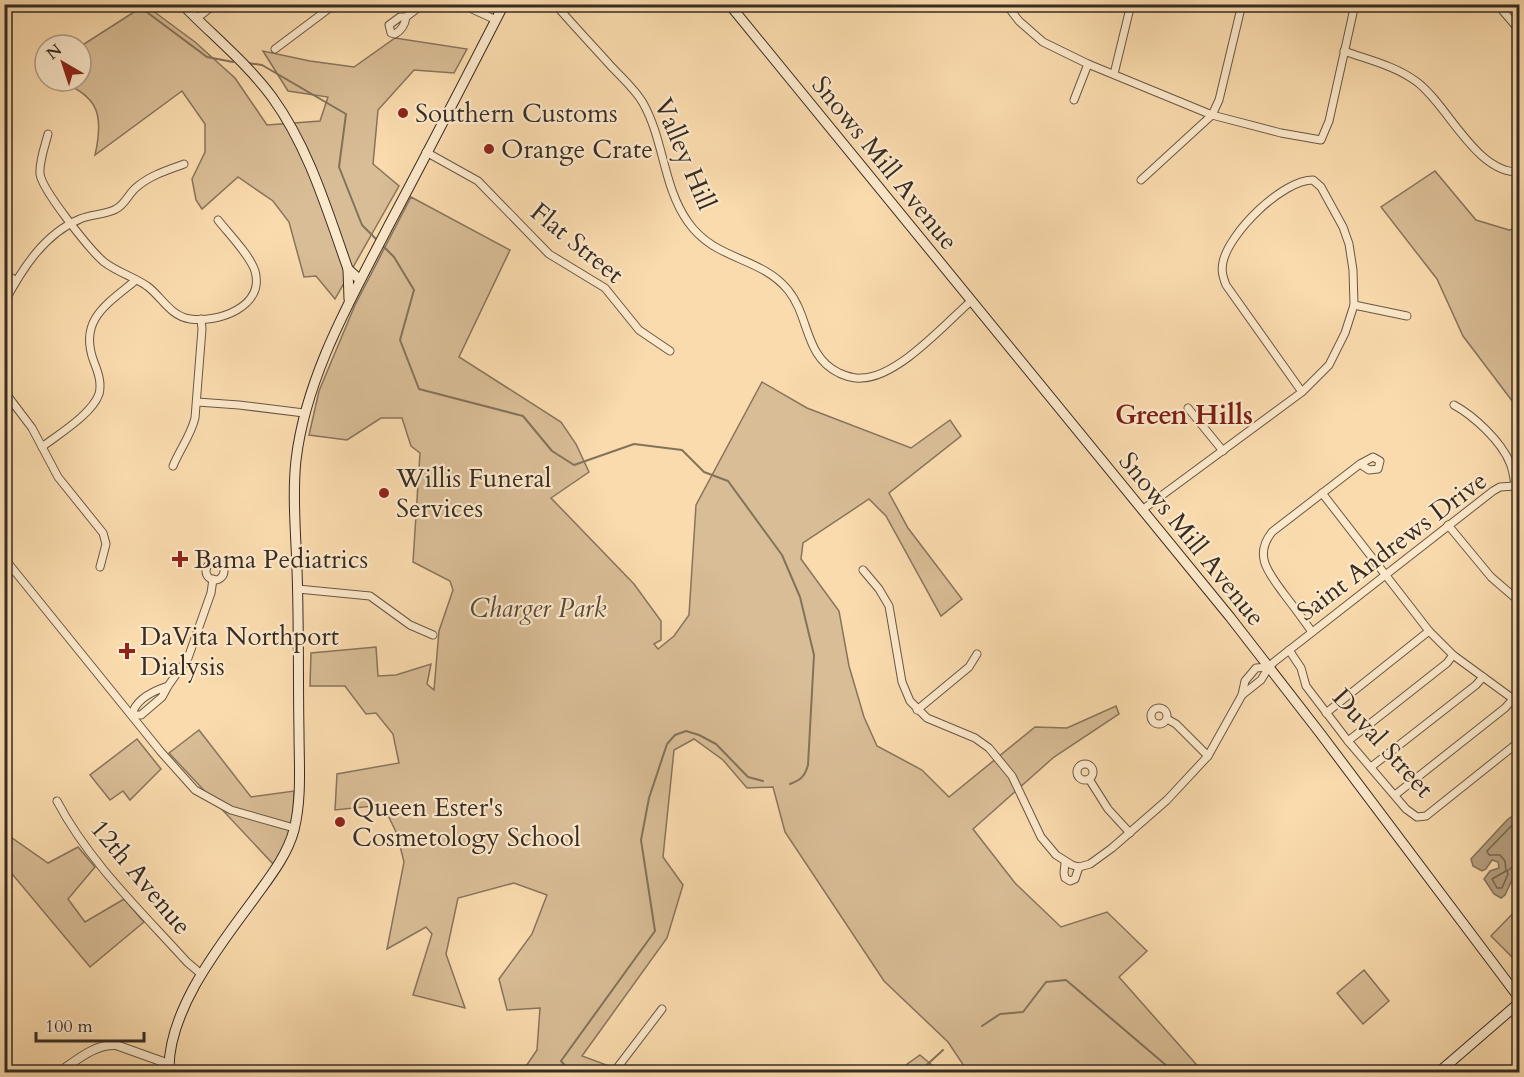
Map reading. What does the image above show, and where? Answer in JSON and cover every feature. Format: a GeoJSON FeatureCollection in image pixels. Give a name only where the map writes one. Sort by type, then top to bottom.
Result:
{"type":"FeatureCollection","features":[{"type":"Feature","properties":{"kind":"main road"},"geometry":{"type":"LineString","coordinates":[[182,4],[256,78],[273,98],[295,133],[306,154],[348,269],[349,304]]}},
{"type":"Feature","properties":{"kind":"main road"},"geometry":{"type":"LineString","coordinates":[[169,1068],[169,1049],[174,1033],[201,974],[273,873],[294,828],[299,786],[296,462],[304,413],[322,364],[360,280],[504,4]]}},
{"type":"Feature","properties":{"kind":"main road","name":"Snows Mill Avenue"},"geometry":{"type":"LineString","coordinates":[[729,4],[1269,667],[1520,1001]]}},
{"type":"Feature","properties":{"kind":"main road"},"geometry":{"type":"LineString","coordinates":[[348,269],[360,280]]}},
{"type":"Feature","properties":{"kind":"main road"},"geometry":{"type":"LineString","coordinates":[[1439,1072],[1520,1001]]}},
{"type":"Feature","properties":{"kind":"street"},"geometry":{"type":"LineString","coordinates":[[196,19],[215,4]]}},
{"type":"Feature","properties":{"kind":"street"},"geometry":{"type":"LineString","coordinates":[[275,49],[335,4]]}},
{"type":"Feature","properties":{"kind":"street"},"geometry":{"type":"LineString","coordinates":[[406,17],[428,4]]}},
{"type":"Feature","properties":{"kind":"street"},"geometry":{"type":"LineString","coordinates":[[460,4],[496,20]]}},
{"type":"Feature","properties":{"kind":"street","name":"Valley Hill"},"geometry":{"type":"LineString","coordinates":[[555,4],[642,102],[658,140],[679,207],[688,222],[699,236],[713,247],[761,268],[780,281],[793,297],[810,343],[817,355],[834,370],[859,379],[883,374],[896,367],[970,302]]}},
{"type":"Feature","properties":{"kind":"street"},"geometry":{"type":"LineString","coordinates":[[1114,74],[1131,4]]}},
{"type":"Feature","properties":{"kind":"street"},"geometry":{"type":"LineString","coordinates":[[1141,180],[1212,115],[1219,100],[1242,4]]}},
{"type":"Feature","properties":{"kind":"street"},"geometry":{"type":"LineString","coordinates":[[1007,7],[1043,42],[1088,64],[1212,115],[1281,133],[1321,140],[1329,121],[1355,4]]}},
{"type":"Feature","properties":{"kind":"street"},"geometry":{"type":"LineString","coordinates":[[1497,4],[1520,32]]}},
{"type":"Feature","properties":{"kind":"street"},"geometry":{"type":"LineString","coordinates":[[1344,51],[1395,69],[1417,82],[1430,94],[1482,156],[1497,167],[1520,172]]}},
{"type":"Feature","properties":{"kind":"street"},"geometry":{"type":"LineString","coordinates":[[1074,100],[1088,64]]}},
{"type":"Feature","properties":{"kind":"street"},"geometry":{"type":"LineString","coordinates":[[48,134],[40,166],[40,175],[47,192],[103,261],[154,292],[175,313],[189,319],[224,315],[244,307],[255,290],[255,270],[218,219]]}},
{"type":"Feature","properties":{"kind":"street","name":"Flat Street"},"geometry":{"type":"LineString","coordinates":[[426,152],[478,181],[549,254],[605,288],[639,330],[670,351]]}},
{"type":"Feature","properties":{"kind":"street"},"geometry":{"type":"LineString","coordinates":[[4,303],[33,255],[57,232],[82,218],[117,209],[136,187],[149,178],[183,164]]}},
{"type":"Feature","properties":{"kind":"street"},"geometry":{"type":"LineString","coordinates":[[1142,510],[1302,392],[1329,364],[1345,333],[1354,305],[1353,270],[1349,244],[1343,227],[1321,187],[1313,180],[1303,180],[1282,192],[1262,208],[1239,233],[1223,260],[1223,277],[1235,299],[1302,392]]}},
{"type":"Feature","properties":{"kind":"street"},"geometry":{"type":"LineString","coordinates":[[4,273],[16,281]]}},
{"type":"Feature","properties":{"kind":"street"},"geometry":{"type":"LineString","coordinates":[[42,447],[84,414],[95,401],[100,383],[90,349],[89,332],[92,323],[136,280]]}},
{"type":"Feature","properties":{"kind":"street"},"geometry":{"type":"LineString","coordinates":[[1354,305],[1407,316]]}},
{"type":"Feature","properties":{"kind":"street"},"geometry":{"type":"LineString","coordinates":[[173,466],[192,429],[197,402],[201,319]]}},
{"type":"Feature","properties":{"kind":"street"},"geometry":{"type":"LineString","coordinates":[[4,391],[31,427],[58,477],[103,533],[106,544],[100,567]]}},
{"type":"Feature","properties":{"kind":"street"},"geometry":{"type":"LineString","coordinates":[[197,402],[304,413]]}},
{"type":"Feature","properties":{"kind":"street"},"geometry":{"type":"LineString","coordinates":[[1454,405],[1476,420],[1506,456],[1517,486]]}},
{"type":"Feature","properties":{"kind":"street"},"geometry":{"type":"LineString","coordinates":[[1188,408],[1223,451]]}},
{"type":"Feature","properties":{"kind":"street"},"geometry":{"type":"LineString","coordinates":[[1312,632],[1268,572],[1264,564],[1263,547],[1272,532],[1360,464]]}},
{"type":"Feature","properties":{"kind":"street","name":"Saint Andrews Drive"},"geometry":{"type":"LineString","coordinates":[[1269,667],[1492,491],[1500,487],[1517,486]]}},
{"type":"Feature","properties":{"kind":"street"},"geometry":{"type":"LineString","coordinates":[[1322,493],[1384,576],[1429,631],[1453,655],[1520,704]]}},
{"type":"Feature","properties":{"kind":"street"},"geometry":{"type":"LineString","coordinates":[[1449,525],[1491,577],[1520,602]]}},
{"type":"Feature","properties":{"kind":"street"},"geometry":{"type":"LineString","coordinates":[[4,558],[195,790],[231,810],[294,828]]}},
{"type":"Feature","properties":{"kind":"street"},"geometry":{"type":"LineString","coordinates":[[863,570],[879,589],[889,606],[904,692],[917,710],[927,718],[975,738],[989,748],[1012,776],[1041,837],[1065,863],[1079,867],[1090,864],[1167,800],[1208,756],[1242,695],[1245,681],[1256,668],[1269,667]]}},
{"type":"Feature","properties":{"kind":"street"},"geometry":{"type":"LineString","coordinates":[[132,715],[134,706],[156,690],[168,686],[188,658],[211,593],[213,579]]}},
{"type":"Feature","properties":{"kind":"street"},"geometry":{"type":"LineString","coordinates":[[298,589],[370,596],[410,625],[433,635]]}},
{"type":"Feature","properties":{"kind":"street"},"geometry":{"type":"LineString","coordinates":[[1326,713],[1429,631]]}},
{"type":"Feature","properties":{"kind":"street","name":"Duval Street"},"geometry":{"type":"LineString","coordinates":[[1290,650],[1301,668],[1306,686],[1326,713],[1410,813],[1417,817],[1426,816],[1520,741]]}},
{"type":"Feature","properties":{"kind":"street"},"geometry":{"type":"LineString","coordinates":[[917,710],[969,667],[977,654]]}},
{"type":"Feature","properties":{"kind":"street"},"geometry":{"type":"LineString","coordinates":[[1348,741],[1447,663],[1453,655]]}},
{"type":"Feature","properties":{"kind":"street"},"geometry":{"type":"LineString","coordinates":[[1242,695],[1261,680],[1269,667]]}},
{"type":"Feature","properties":{"kind":"street"},"geometry":{"type":"LineString","coordinates":[[1371,767],[1476,685],[1483,677]]}},
{"type":"Feature","properties":{"kind":"street"},"geometry":{"type":"LineString","coordinates":[[1395,795],[1505,708],[1513,699]]}},
{"type":"Feature","properties":{"kind":"street"},"geometry":{"type":"LineString","coordinates":[[1167,719],[1176,724],[1208,756]]}},
{"type":"Feature","properties":{"kind":"street"},"geometry":{"type":"LineString","coordinates":[[1089,779],[1108,809],[1130,833]]}},
{"type":"Feature","properties":{"kind":"street","name":"12th Avenue"},"geometry":{"type":"LineString","coordinates":[[57,801],[69,825],[95,859],[187,962],[201,974]]}},
{"type":"Feature","properties":{"kind":"street"},"geometry":{"type":"LineString","coordinates":[[1065,863],[1065,878],[1070,881],[1075,879],[1079,867]]}},
{"type":"Feature","properties":{"kind":"street"},"geometry":{"type":"LineString","coordinates":[[614,1072],[662,1009]]}},
{"type":"Feature","properties":{"kind":"street"},"geometry":{"type":"LineString","coordinates":[[58,1072],[98,1047],[107,1044],[116,1045],[169,1068]]}},
{"type":"Feature","properties":{"kind":"green space"},"geometry":{"type":"Polygon","coordinates":[[[145,5],[195,42],[235,78],[267,125],[320,121],[328,97],[288,91],[263,51],[354,67],[395,38],[467,49],[454,73],[414,70],[378,110],[373,164],[399,186],[335,299],[316,276],[304,277],[289,222],[273,201],[238,177],[202,209],[196,200],[192,179],[205,152],[205,124],[182,91],[95,155],[99,129],[98,118],[90,100],[83,93],[93,93],[93,38],[145,5]]]}},
{"type":"Feature","properties":{"kind":"green space"},"geometry":{"type":"Polygon","coordinates":[[[1435,171],[1476,220],[1509,230],[1519,228],[1519,410],[1463,336],[1437,279],[1381,207],[1435,171]]]}},
{"type":"Feature","properties":{"kind":"green space","name":"Charger Park"},"geometry":{"type":"Polygon","coordinates":[[[411,197],[510,250],[459,357],[561,422],[576,444],[589,472],[551,498],[634,584],[661,621],[661,640],[654,644],[658,649],[674,636],[689,615],[696,505],[762,382],[807,408],[911,448],[950,420],[961,436],[889,493],[908,528],[962,599],[941,616],[886,516],[869,499],[803,543],[801,559],[839,611],[849,666],[864,717],[877,746],[922,770],[949,797],[1035,727],[1067,728],[1116,706],[1119,714],[1054,757],[973,829],[1015,883],[1061,927],[1107,912],[1147,951],[1119,977],[1203,1072],[968,1072],[948,1042],[884,981],[785,832],[773,787],[747,788],[723,760],[694,739],[674,750],[663,857],[683,885],[667,938],[582,1056],[612,1067],[608,1072],[522,1072],[537,1050],[540,1008],[507,1010],[499,979],[532,934],[547,895],[514,883],[458,898],[446,954],[465,1008],[413,995],[432,934],[426,927],[387,949],[404,862],[397,834],[383,805],[335,810],[337,774],[399,763],[393,734],[376,713],[366,714],[345,686],[310,686],[311,653],[376,647],[378,676],[396,675],[431,664],[427,684],[434,690],[439,631],[453,590],[450,581],[413,562],[420,453],[411,446],[402,418],[381,418],[347,440],[309,435],[319,391],[355,305],[411,197]]]}},
{"type":"Feature","properties":{"kind":"green space"},"geometry":{"type":"Polygon","coordinates":[[[199,730],[251,797],[294,791],[292,842],[275,866],[169,753],[199,730]]]}},
{"type":"Feature","properties":{"kind":"green space"},"geometry":{"type":"Polygon","coordinates":[[[137,739],[161,769],[130,800],[123,791],[110,800],[90,775],[137,739]]]}},
{"type":"Feature","properties":{"kind":"green space"},"geometry":{"type":"Polygon","coordinates":[[[5,833],[48,863],[78,847],[95,867],[68,899],[85,922],[124,899],[144,922],[90,967],[8,869],[5,870],[5,833]]]}},
{"type":"Feature","properties":{"kind":"green space"},"geometry":{"type":"Polygon","coordinates":[[[1518,908],[1520,910],[1518,963],[1491,936],[1518,908]]]}},
{"type":"Feature","properties":{"kind":"green space"},"geometry":{"type":"Polygon","coordinates":[[[1364,970],[1389,1001],[1363,1024],[1337,993],[1364,970]]]}},
{"type":"Feature","properties":{"kind":"green space"},"geometry":{"type":"Polygon","coordinates":[[[920,1055],[940,1072],[896,1072],[920,1055]]]}},
{"type":"Feature","properties":{"kind":"water"},"geometry":{"type":"Polygon","coordinates":[[[1519,811],[1519,865],[1505,895],[1501,898],[1494,894],[1484,879],[1490,871],[1499,868],[1498,862],[1492,860],[1482,871],[1473,866],[1471,859],[1507,820],[1519,811]]]}},
{"type":"Feature","properties":{"kind":"waterway"},"geometry":{"type":"LineString","coordinates":[[136,4],[207,57],[233,62]]}},
{"type":"Feature","properties":{"kind":"waterway"},"geometry":{"type":"LineString","coordinates":[[248,63],[262,65],[346,114],[339,167],[362,225],[378,241]]}},
{"type":"Feature","properties":{"kind":"waterway"},"geometry":{"type":"LineString","coordinates":[[382,245],[394,257],[414,290],[400,340],[419,389],[523,416],[552,451],[574,465],[634,444],[682,450],[704,472],[728,481],[782,555],[800,597],[814,655],[808,765],[802,777],[790,784]]}},
{"type":"Feature","properties":{"kind":"waterway"},"geometry":{"type":"LineString","coordinates":[[571,1072],[561,1061],[655,931],[641,840],[649,798],[667,744],[675,735],[686,731],[699,735],[716,744],[748,777],[763,781]]}},
{"type":"Feature","properties":{"kind":"waterway"},"geometry":{"type":"LineString","coordinates":[[982,1026],[1000,1014],[1023,1012],[1046,982],[1066,980],[1174,1072]]}},
{"type":"Feature","properties":{"kind":"waterway"},"geometry":{"type":"LineString","coordinates":[[919,1072],[943,1050]]}},
{"type":"Feature","properties":{"kind":"place","name":"Southern Customs"},"geometry":{"type":"Point","coordinates":[403,113]}},
{"type":"Feature","properties":{"kind":"place","name":"Orange Crate"},"geometry":{"type":"Point","coordinates":[489,149]}},
{"type":"Feature","properties":{"kind":"place","name":"Willis Funeral Services"},"geometry":{"type":"Point","coordinates":[384,493]}},
{"type":"Feature","properties":{"kind":"place","name":"Bama Pediatrics"},"geometry":{"type":"Point","coordinates":[180,559]}},
{"type":"Feature","properties":{"kind":"place","name":"DaVita Northport Dialysis"},"geometry":{"type":"Point","coordinates":[127,651]}},
{"type":"Feature","properties":{"kind":"place","name":"Queen Ester's Cosmetology School"},"geometry":{"type":"Point","coordinates":[340,822]}},
{"type":"Feature","properties":{"kind":"district","name":"Green Hills"},"geometry":{"type":"Point","coordinates":[1184,415]}}]}
